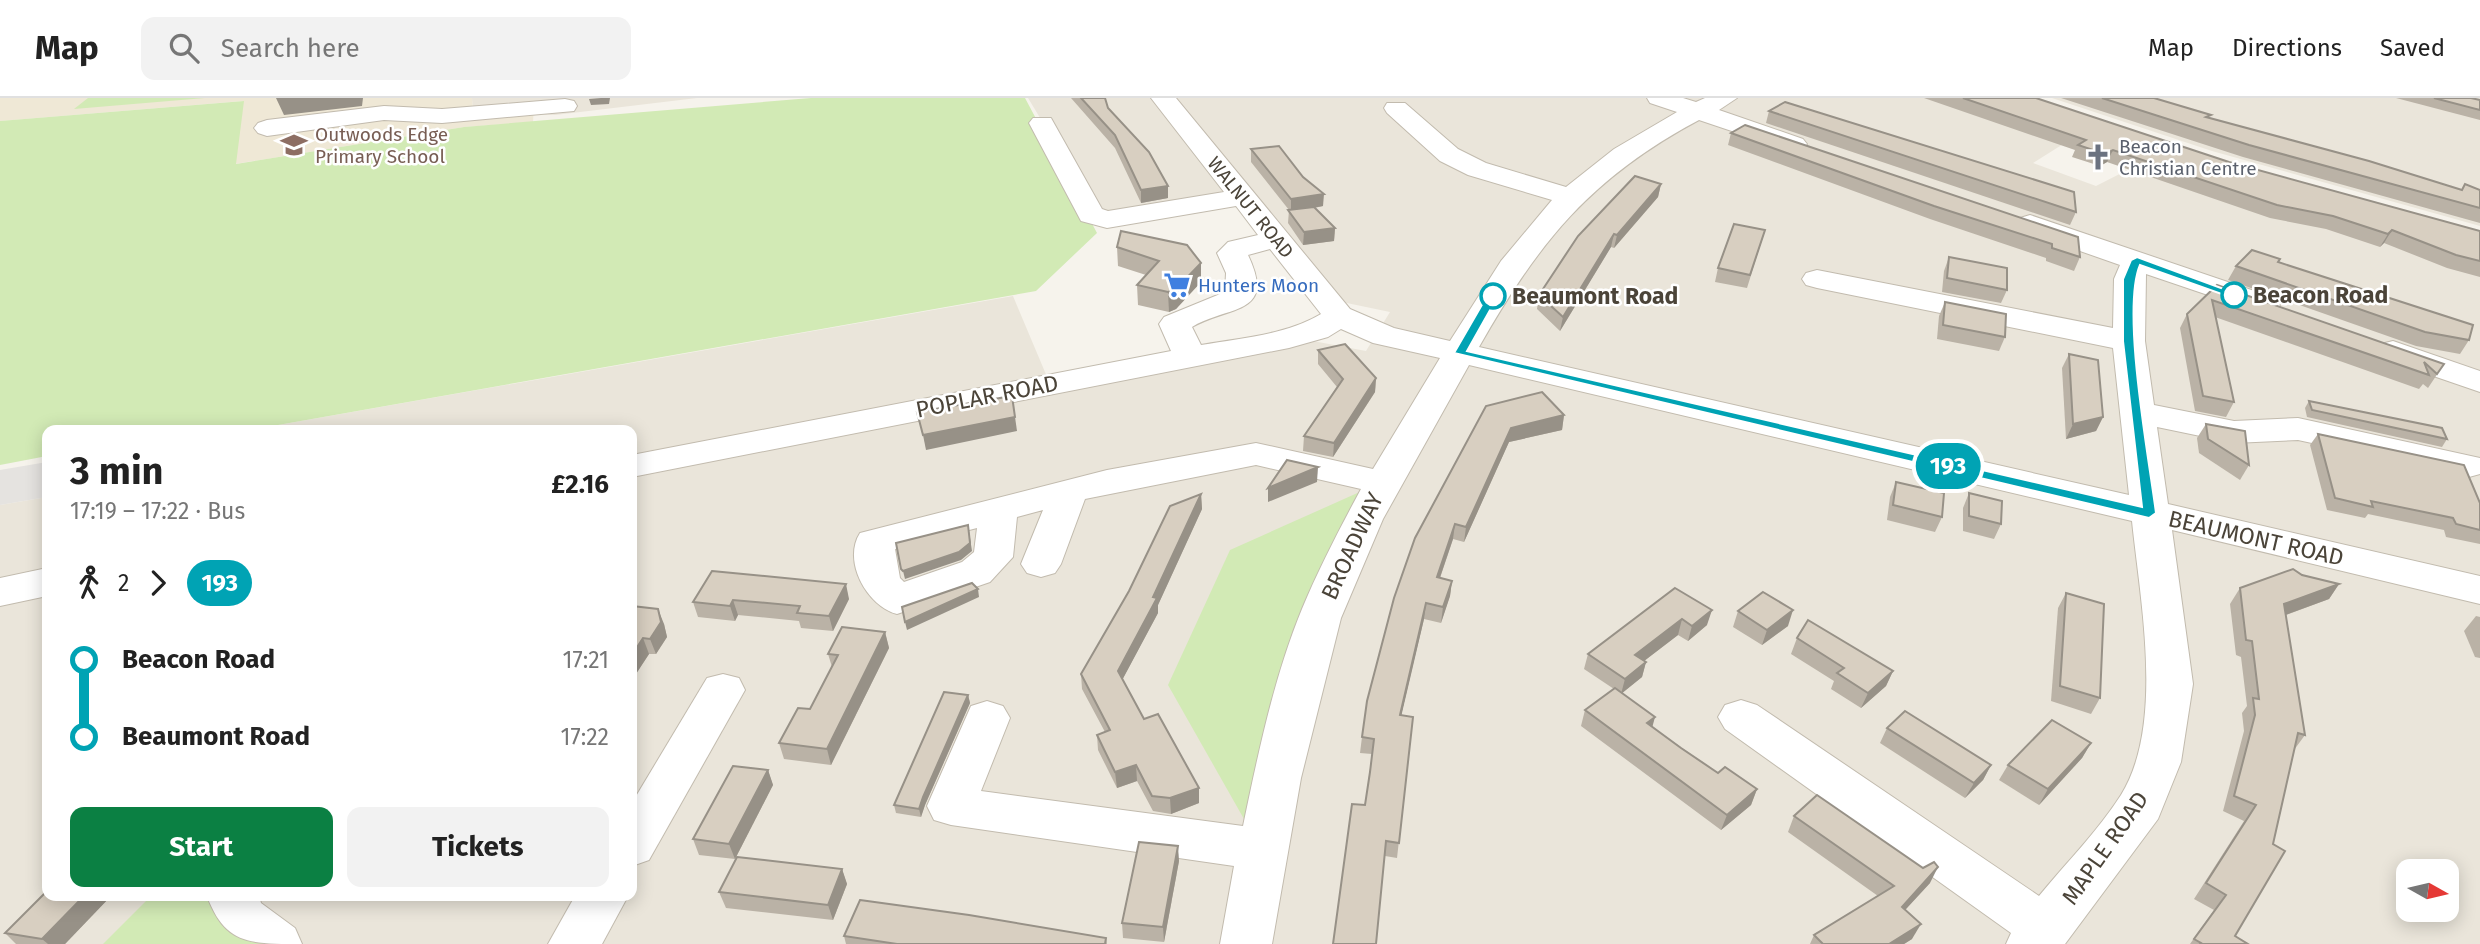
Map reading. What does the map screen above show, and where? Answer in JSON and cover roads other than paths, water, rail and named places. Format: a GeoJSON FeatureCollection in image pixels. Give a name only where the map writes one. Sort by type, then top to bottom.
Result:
{"type":"FeatureCollection","features":[{"type":"Feature","properties":{"kind":"street","name":"WALNUT ROAD"},"geometry":{"type":"LineString","coordinates":[[1163,98],[1339,316],[1384,336],[1460,353]]}},
{"type":"Feature","properties":{"kind":"street"},"geometry":{"type":"LineString","coordinates":[[1659,98],[1826,155]]}},
{"type":"Feature","properties":{"kind":"street","name":"BROADWAY"},"geometry":{"type":"LineString","coordinates":[[1246,944],[1261,849],[1289,727],[1322,610],[1382,482],[1497,289],[1537,233],[1570,197],[1601,171],[1696,111],[1725,98]]}},
{"type":"Feature","properties":{"kind":"street"},"geometry":{"type":"LineString","coordinates":[[267,128],[390,105],[513,111],[564,105]]}},
{"type":"Feature","properties":{"kind":"street"},"geometry":{"type":"LineString","coordinates":[[1396,108],[1449,155],[1477,169],[1570,197]]}},
{"type":"Feature","properties":{"kind":"street"},"geometry":{"type":"LineString","coordinates":[[1042,123],[1091,215],[1096,218],[1107,220],[1242,197]]}},
{"type":"Feature","properties":{"kind":"street"},"geometry":{"type":"LineString","coordinates":[[2007,216],[2289,314]]}},
{"type":"Feature","properties":{"kind":"street"},"geometry":{"type":"LineString","coordinates":[[1190,357],[1175,324],[1181,319],[1228,306],[1242,290],[1244,274],[1232,253],[1238,248],[1277,239]]}},
{"type":"Feature","properties":{"kind":"street","name":"MAPLE ROAD"},"geometry":{"type":"LineString","coordinates":[[1741,717],[2039,937],[2141,805],[2158,762],[2171,684],[2129,341],[2129,279],[2137,260]]}},
{"type":"Feature","properties":{"kind":"street"},"geometry":{"type":"LineString","coordinates":[[1817,279],[2129,341]]}},
{"type":"Feature","properties":{"kind":"street","name":"POPLAR ROAD"},"geometry":{"type":"LineString","coordinates":[[637,465],[1289,338],[1317,330],[1339,316]]}},
{"type":"Feature","properties":{"kind":"street"},"geometry":{"type":"LineString","coordinates":[[2365,341],[2480,382]]}},
{"type":"Feature","properties":{"kind":"street","name":"BEAUMONT ROAD"},"geometry":{"type":"LineString","coordinates":[[1460,353],[2480,590]]}},
{"type":"Feature","properties":{"kind":"street"},"geometry":{"type":"LineString","coordinates":[[2137,412],[2234,432],[2298,429],[2469,466]]}},
{"type":"Feature","properties":{"kind":"street"},"geometry":{"type":"LineString","coordinates":[[999,511],[1107,482],[1256,454],[1382,482]]}},
{"type":"Feature","properties":{"kind":"street"},"geometry":{"type":"LineString","coordinates":[[1041,564],[1069,493]]}},
{"type":"Feature","properties":{"kind":"street"},"geometry":{"type":"LineString","coordinates":[[0,592],[42,583]]}},
{"type":"Feature","properties":{"kind":"street"},"geometry":{"type":"LineString","coordinates":[[637,837],[723,690]]}},
{"type":"Feature","properties":{"kind":"street"},"geometry":{"type":"LineString","coordinates":[[987,719],[951,806],[1261,849]]}},
{"type":"Feature","properties":{"kind":"street"},"geometry":{"type":"LineString","coordinates":[[234,901],[239,916],[276,944]]}},
{"type":"Feature","properties":{"kind":"street"},"geometry":{"type":"LineString","coordinates":[[574,944],[599,901]]}},
{"type":"Feature","properties":{"kind":"place","name":"Outwoods Edge Primary School"},"geometry":{"type":"Point","coordinates":[294,145]}},
{"type":"Feature","properties":{"kind":"place","name":"Beacon Christian Centre"},"geometry":{"type":"Point","coordinates":[2098,157]}},
{"type":"Feature","properties":{"kind":"place","name":"Hunters Moon"},"geometry":{"type":"Point","coordinates":[1177,285]}},
{"type":"Feature","properties":{"kind":"place","name":"Beacon Road"},"geometry":{"type":"Point","coordinates":[2234,295]}},
{"type":"Feature","properties":{"kind":"place","name":"Beaumont Road"},"geometry":{"type":"Point","coordinates":[1493,296]}}]}
